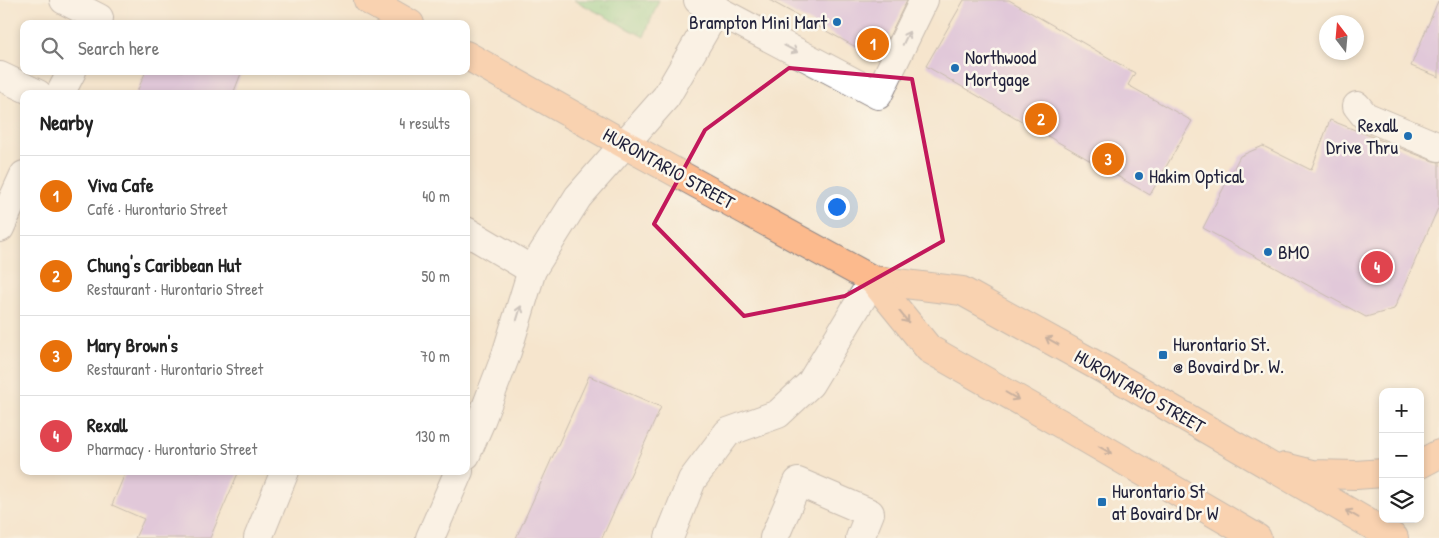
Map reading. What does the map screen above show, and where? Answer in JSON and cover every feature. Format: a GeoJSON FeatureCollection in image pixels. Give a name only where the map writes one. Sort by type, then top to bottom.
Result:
{"type":"FeatureCollection","features":[{"type":"Feature","properties":{"kind":"main road"},"geometry":{"type":"LineString","coordinates":[[368,0],[403,20]]}},
{"type":"Feature","properties":{"kind":"main road","name":"HURONTARIO STREET"},"geometry":{"type":"LineString","coordinates":[[470,57],[873,280],[962,292],[1103,369],[1394,538]]}},
{"type":"Feature","properties":{"kind":"main road","name":"HURONTARIO STREET"},"geometry":{"type":"LineString","coordinates":[[873,280],[929,349],[1257,538]]}},
{"type":"Feature","properties":{"kind":"main road"},"geometry":{"type":"LineString","coordinates":[[1424,462],[1439,454]]}},
{"type":"Feature","properties":{"kind":"main road"},"geometry":{"type":"LineString","coordinates":[[1261,461],[1313,474],[1379,473]]}},
{"type":"Feature","properties":{"kind":"main road"},"geometry":{"type":"LineString","coordinates":[[1210,511],[1221,538]]}},
{"type":"Feature","properties":{"kind":"lane"},"geometry":{"type":"LineString","coordinates":[[64,0],[99,18],[98,20]]}},
{"type":"Feature","properties":{"kind":"lane"},"geometry":{"type":"LineString","coordinates":[[470,446],[506,356],[532,270],[578,197],[666,98],[707,5],[878,95],[924,0]]}},
{"type":"Feature","properties":{"kind":"lane"},"geometry":{"type":"LineString","coordinates":[[62,90],[70,75]]}},
{"type":"Feature","properties":{"kind":"lane"},"geometry":{"type":"LineString","coordinates":[[0,76],[30,90]]}},
{"type":"Feature","properties":{"kind":"lane"},"geometry":{"type":"LineString","coordinates":[[1357,106],[1365,116],[1439,147]]}},
{"type":"Feature","properties":{"kind":"lane"},"geometry":{"type":"LineString","coordinates":[[0,228],[20,184]]}},
{"type":"Feature","properties":{"kind":"lane"},"geometry":{"type":"LineString","coordinates":[[470,233],[532,270]]}},
{"type":"Feature","properties":{"kind":"lane"},"geometry":{"type":"LineString","coordinates":[[669,538],[692,480],[728,432],[778,414],[810,384],[873,280]]}},
{"type":"Feature","properties":{"kind":"lane"},"geometry":{"type":"LineString","coordinates":[[258,538],[283,475]]}},
{"type":"Feature","properties":{"kind":"lane"},"geometry":{"type":"LineString","coordinates":[[430,538],[457,475]]}},
{"type":"Feature","properties":{"kind":"lane"},"geometry":{"type":"LineString","coordinates":[[774,538],[798,482],[870,513],[860,538]]}},
{"type":"Feature","properties":{"kind":"highlighted area"},"geometry":{"type":"Polygon","coordinates":[[[789,68],[912,79],[943,241],[845,296],[744,316],[654,224],[705,130],[789,68]]]}},
{"type":"Feature","properties":{"kind":"green space"},"geometry":{"type":"Polygon","coordinates":[[[574,0],[659,0],[644,37],[574,0]]]}},
{"type":"Feature","properties":{"kind":"building"},"geometry":{"type":"Polygon","coordinates":[[[769,0],[907,0],[878,59],[769,0]]]}},
{"type":"Feature","properties":{"kind":"building"},"geometry":{"type":"Polygon","coordinates":[[[964,0],[1009,0],[1135,73],[1128,85],[1192,121],[1150,195],[926,66],[964,0]]]}},
{"type":"Feature","properties":{"kind":"building"},"geometry":{"type":"Polygon","coordinates":[[[1439,1],[1439,77],[1411,66],[1439,1]]]}},
{"type":"Feature","properties":{"kind":"building"},"geometry":{"type":"Polygon","coordinates":[[[144,75],[240,75],[235,90],[138,90],[144,75]]]}},
{"type":"Feature","properties":{"kind":"building"},"geometry":{"type":"Polygon","coordinates":[[[1330,120],[1439,162],[1439,206],[1394,309],[1366,317],[1203,228],[1240,156],[1263,146],[1311,170],[1330,120]]]}},
{"type":"Feature","properties":{"kind":"building"},"geometry":{"type":"Polygon","coordinates":[[[589,376],[661,407],[602,538],[516,538],[589,376]]]}},
{"type":"Feature","properties":{"kind":"building"},"geometry":{"type":"Polygon","coordinates":[[[124,475],[237,475],[210,538],[135,538],[144,519],[112,505],[124,475]]]}},
{"type":"Feature","properties":{"kind":"place","name":"Brampton Mini Mart"},"geometry":{"type":"Point","coordinates":[837,22]}},
{"type":"Feature","properties":{"kind":"place","name":"Viva Cafe"},"geometry":{"type":"Point","coordinates":[873,44]}},
{"type":"Feature","properties":{"kind":"place","name":"Northwood Mortgage"},"geometry":{"type":"Point","coordinates":[955,68]}},
{"type":"Feature","properties":{"kind":"place","name":"Chung's Caribbean Hut"},"geometry":{"type":"Point","coordinates":[1041,119]}},
{"type":"Feature","properties":{"kind":"place","name":"Rexall Drive Thru"},"geometry":{"type":"Point","coordinates":[1408,136]}},
{"type":"Feature","properties":{"kind":"place","name":"Mary Brown's"},"geometry":{"type":"Point","coordinates":[1108,159]}},
{"type":"Feature","properties":{"kind":"place","name":"Hakim Optical"},"geometry":{"type":"Point","coordinates":[1139,176]}},
{"type":"Feature","properties":{"kind":"place","name":"BMO"},"geometry":{"type":"Point","coordinates":[1268,252]}},
{"type":"Feature","properties":{"kind":"place","name":"Rexall"},"geometry":{"type":"Point","coordinates":[1377,267]}},
{"type":"Feature","properties":{"kind":"place","name":"Hurontario St. @ Bovaird Dr. W."},"geometry":{"type":"Point","coordinates":[1163,355]}},
{"type":"Feature","properties":{"kind":"place","name":"Hurontario St at Bovaird Dr W"},"geometry":{"type":"Point","coordinates":[1102,502]}}]}
